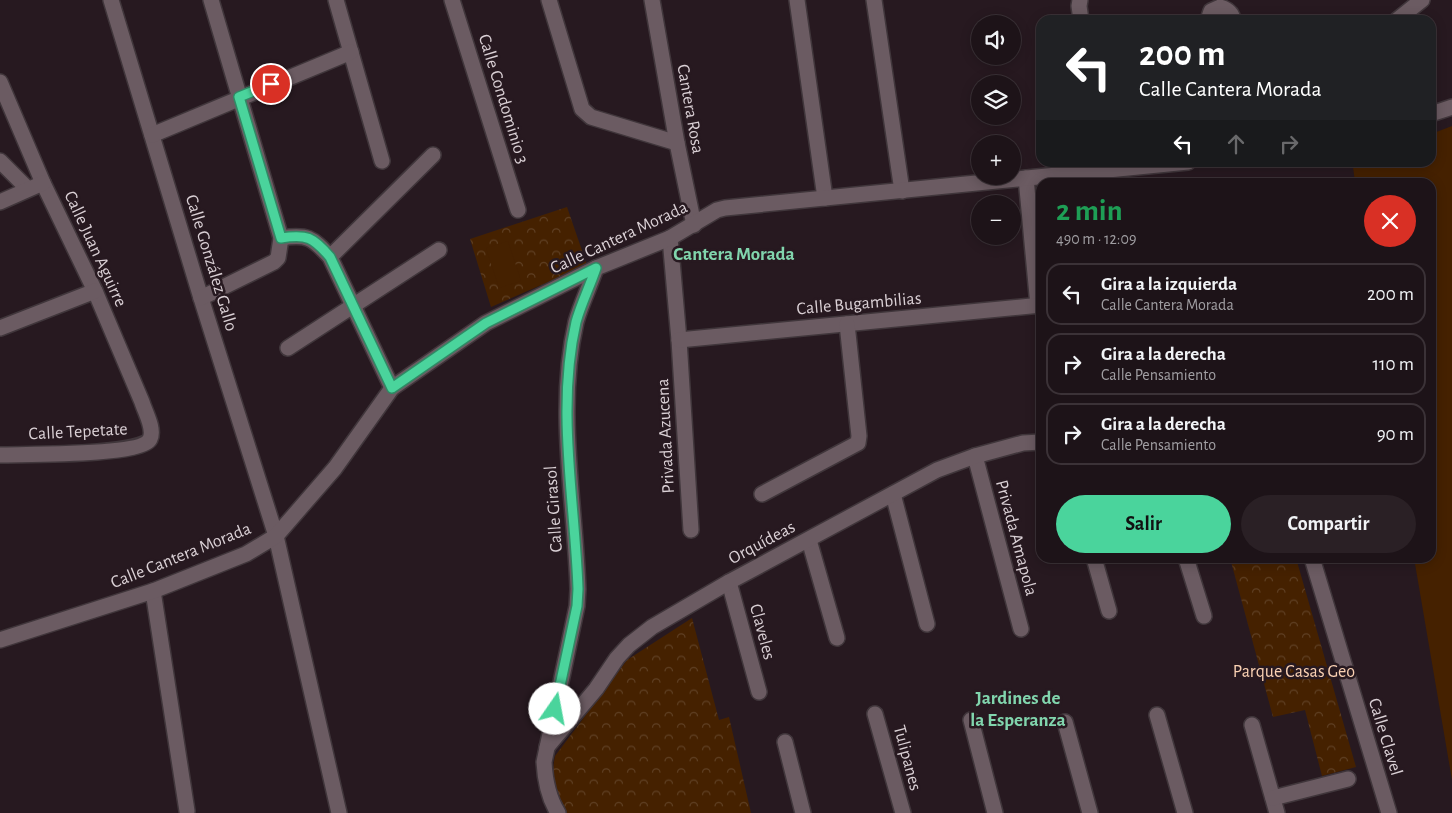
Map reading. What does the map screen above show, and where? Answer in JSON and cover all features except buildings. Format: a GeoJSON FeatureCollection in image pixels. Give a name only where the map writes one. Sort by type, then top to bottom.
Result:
{"type":"FeatureCollection","features":[{"type":"Feature","properties":{"kind":"street","name":"Calle González Gallo"},"geometry":{"type":"LineString","coordinates":[[111,0],[201,298],[276,536],[339,813]]}},
{"type":"Feature","properties":{"kind":"street"},"geometry":{"type":"LineString","coordinates":[[201,298],[274,262],[278,258],[281,238],[211,0]]}},
{"type":"Feature","properties":{"kind":"street"},"geometry":{"type":"LineString","coordinates":[[336,0],[382,161]]}},
{"type":"Feature","properties":{"kind":"street","name":"Calle Condominio 3"},"geometry":{"type":"LineString","coordinates":[[452,0],[518,210]]}},
{"type":"Feature","properties":{"kind":"street"},"geometry":{"type":"LineString","coordinates":[[549,0],[585,114],[677,143]]}},
{"type":"Feature","properties":{"kind":"street","name":"Cantera Rosa"},"geometry":{"type":"LineString","coordinates":[[652,0],[677,143],[694,225]]}},
{"type":"Feature","properties":{"kind":"street"},"geometry":{"type":"LineString","coordinates":[[797,0],[825,198]]}},
{"type":"Feature","properties":{"kind":"street"},"geometry":{"type":"LineString","coordinates":[[874,0],[902,190]]}},
{"type":"Feature","properties":{"kind":"street"},"geometry":{"type":"LineString","coordinates":[[1080,0],[1080,15]]}},
{"type":"Feature","properties":{"kind":"street"},"geometry":{"type":"LineString","coordinates":[[1403,15],[1422,0]]}},
{"type":"Feature","properties":{"kind":"street"},"geometry":{"type":"LineString","coordinates":[[1210,15],[1220,4],[1229,11],[1231,15]]}},
{"type":"Feature","properties":{"kind":"street"},"geometry":{"type":"LineString","coordinates":[[152,135],[239,97],[351,52]]}},
{"type":"Feature","properties":{"kind":"street","name":"Calle Juan Aguirre"},"geometry":{"type":"LineString","coordinates":[[0,82],[43,183],[95,291],[142,402],[152,434]]}},
{"type":"Feature","properties":{"kind":"street"},"geometry":{"type":"LineString","coordinates":[[1436,112],[1452,106]]}},
{"type":"Feature","properties":{"kind":"street"},"geometry":{"type":"LineString","coordinates":[[330,257],[433,155]]}},
{"type":"Feature","properties":{"kind":"street"},"geometry":{"type":"LineString","coordinates":[[0,161],[28,189]]}},
{"type":"Feature","properties":{"kind":"street","name":"Calle Cantera Morada"},"geometry":{"type":"LineString","coordinates":[[0,640],[153,591],[246,554],[276,536],[335,468],[392,388],[486,323],[596,268],[670,238],[717,210],[1116,167]]}},
{"type":"Feature","properties":{"kind":"street"},"geometry":{"type":"LineString","coordinates":[[1026,178],[1036,269]]}},
{"type":"Feature","properties":{"kind":"street"},"geometry":{"type":"LineString","coordinates":[[0,202],[43,183]]}},
{"type":"Feature","properties":{"kind":"street"},"geometry":{"type":"LineString","coordinates":[[281,238],[300,235],[306,237],[330,257],[392,388]]}},
{"type":"Feature","properties":{"kind":"street","name":"Privada Azucena"},"geometry":{"type":"LineString","coordinates":[[670,238],[679,340],[691,530]]}},
{"type":"Feature","properties":{"kind":"street"},"geometry":{"type":"LineString","coordinates":[[288,348],[439,250]]}},
{"type":"Feature","properties":{"kind":"street","name":"Calle Girasol"},"geometry":{"type":"LineString","coordinates":[[558,813],[545,779],[544,762],[577,606],[578,589],[567,420],[568,380],[576,321],[596,268]]}},
{"type":"Feature","properties":{"kind":"street"},"geometry":{"type":"LineString","coordinates":[[0,328],[95,291]]}},
{"type":"Feature","properties":{"kind":"street","name":"Calle Bugambilias"},"geometry":{"type":"LineString","coordinates":[[679,340],[1036,306]]}},
{"type":"Feature","properties":{"kind":"street"},"geometry":{"type":"LineString","coordinates":[[762,494],[858,442],[860,436],[847,324]]}},
{"type":"Feature","properties":{"kind":"street","name":"Calle Tepetate"},"geometry":{"type":"LineString","coordinates":[[0,455],[117,451],[142,446],[148,442],[152,434]]}},
{"type":"Feature","properties":{"kind":"street","name":"Orquídeas"},"geometry":{"type":"LineString","coordinates":[[547,747],[596,689],[617,658],[629,645],[652,627],[729,582],[937,470],[975,456],[1023,443],[1036,442]]}},
{"type":"Feature","properties":{"kind":"street","name":"Privada Amapola"},"geometry":{"type":"LineString","coordinates":[[975,456],[1021,630]]}},
{"type":"Feature","properties":{"kind":"street"},"geometry":{"type":"LineString","coordinates":[[893,494],[927,624]]}},
{"type":"Feature","properties":{"kind":"street"},"geometry":{"type":"LineString","coordinates":[[809,540],[837,638]]}},
{"type":"Feature","properties":{"kind":"street"},"geometry":{"type":"LineString","coordinates":[[1095,563],[1109,611]]}},
{"type":"Feature","properties":{"kind":"street"},"geometry":{"type":"LineString","coordinates":[[1188,563],[1204,616]]}},
{"type":"Feature","properties":{"kind":"street","name":"Calle Clavel"},"geometry":{"type":"LineString","coordinates":[[1314,563],[1389,813]]}},
{"type":"Feature","properties":{"kind":"street","name":"Claveles"},"geometry":{"type":"LineString","coordinates":[[729,582],[759,692]]}},
{"type":"Feature","properties":{"kind":"street"},"geometry":{"type":"LineString","coordinates":[[153,591],[187,811]]}},
{"type":"Feature","properties":{"kind":"street","name":"Tulipanes"},"geometry":{"type":"LineString","coordinates":[[875,714],[902,813]]}},
{"type":"Feature","properties":{"kind":"street"},"geometry":{"type":"LineString","coordinates":[[1157,715],[1185,813]]}},
{"type":"Feature","properties":{"kind":"street"},"geometry":{"type":"LineString","coordinates":[[971,720],[995,813]]}},
{"type":"Feature","properties":{"kind":"street"},"geometry":{"type":"LineString","coordinates":[[1065,722],[1090,813]]}},
{"type":"Feature","properties":{"kind":"street"},"geometry":{"type":"LineString","coordinates":[[1252,725],[1277,813]]}},
{"type":"Feature","properties":{"kind":"street"},"geometry":{"type":"LineString","coordinates":[[784,742],[803,813]]}},
{"type":"Feature","properties":{"kind":"street"},"geometry":{"type":"LineString","coordinates":[[1273,798],[1348,779]]}},
{"type":"Feature","properties":{"kind":"green space"},"geometry":{"type":"Polygon","coordinates":[[[1452,126],[1452,780],[1415,563],[1436,563],[1436,178],[1354,178],[1353,167],[1436,167],[1436,132],[1452,126]]]}},
{"type":"Feature","properties":{"kind":"green space"},"geometry":{"type":"Polygon","coordinates":[[[567,207],[587,265],[491,307],[470,239],[567,207]]]}},
{"type":"Feature","properties":{"kind":"green space"},"geometry":{"type":"Polygon","coordinates":[[[508,241],[521,281],[499,288],[486,248],[508,241]]]}},
{"type":"Feature","properties":{"kind":"green space","name":"Parque Casas Geo"},"geometry":{"type":"Polygon","coordinates":[[[1231,563],[1297,563],[1356,767],[1322,776],[1305,710],[1273,717],[1231,563]]]}},
{"type":"Feature","properties":{"kind":"green space"},"geometry":{"type":"Polygon","coordinates":[[[692,618],[719,720],[729,717],[751,813],[563,813],[553,786],[555,756],[627,660],[692,618]]]}},
{"type":"Feature","properties":{"kind":"district","name":"Cantera Morada"},"geometry":{"type":"Point","coordinates":[734,254]}},
{"type":"Feature","properties":{"kind":"district","name":"Jardines de la Esperanza"},"geometry":{"type":"Point","coordinates":[1018,709]}},
{"type":"Feature","properties":{"kind":"route"},"geometry":{"type":"LineString","coordinates":[[271,84],[239,97],[281,238],[300,235],[306,237],[330,257],[392,388],[486,323],[596,268],[576,321],[568,380],[567,420],[578,589],[577,606],[555,709]]}}]}
